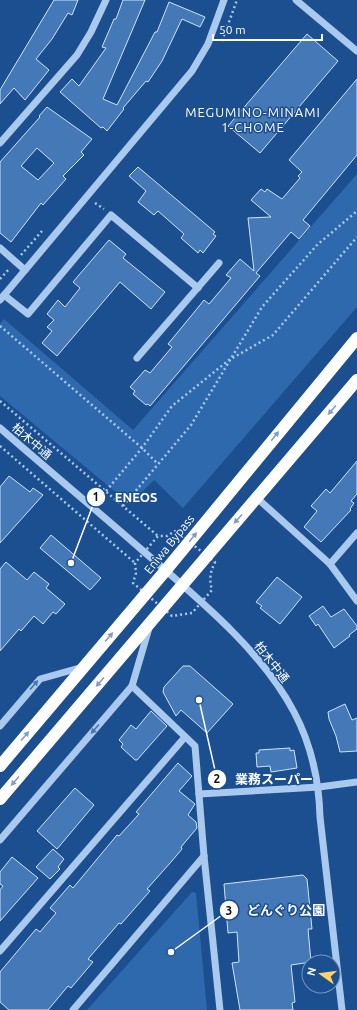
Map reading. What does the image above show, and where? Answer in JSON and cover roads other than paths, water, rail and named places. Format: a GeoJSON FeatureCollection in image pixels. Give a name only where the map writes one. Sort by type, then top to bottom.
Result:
{"type":"FeatureCollection","features":[{"type":"Feature","properties":{"kind":"highway","name":"Eniwa Bypass"},"geometry":{"type":"LineString","coordinates":[[0,766],[166,570],[357,338]]}},
{"type":"Feature","properties":{"kind":"highway"},"geometry":{"type":"LineString","coordinates":[[0,798],[151,622],[182,583],[257,498],[357,380]]}},
{"type":"Feature","properties":{"kind":"street"},"geometry":{"type":"LineString","coordinates":[[0,143],[77,55],[92,32],[106,0]]}},
{"type":"Feature","properties":{"kind":"street"},"geometry":{"type":"LineString","coordinates":[[198,288],[111,215],[28,314],[2,297],[192,71],[208,44],[224,0]]}},
{"type":"Feature","properties":{"kind":"street"},"geometry":{"type":"LineString","coordinates":[[296,0],[357,50]]}},
{"type":"Feature","properties":{"kind":"street"},"geometry":{"type":"LineString","coordinates":[[0,248],[26,270]]}},
{"type":"Feature","properties":{"kind":"street"},"geometry":{"type":"LineString","coordinates":[[137,358],[220,263]]}},
{"type":"Feature","properties":{"kind":"street","name":"柏木中通"},"geometry":{"type":"LineString","coordinates":[[0,428],[182,583],[250,650],[280,689],[294,711],[304,732],[319,787],[320,817],[342,1009]]}},
{"type":"Feature","properties":{"kind":"street"},"geometry":{"type":"LineString","coordinates":[[257,498],[330,564],[357,601]]}},
{"type":"Feature","properties":{"kind":"street"},"geometry":{"type":"LineString","coordinates":[[330,564],[357,533]]}},
{"type":"Feature","properties":{"kind":"street"},"geometry":{"type":"LineString","coordinates":[[0,840],[132,686],[151,622]]}},
{"type":"Feature","properties":{"kind":"street"},"geometry":{"type":"LineString","coordinates":[[0,726],[40,679],[84,667]]}},
{"type":"Feature","properties":{"kind":"street"},"geometry":{"type":"LineString","coordinates":[[132,686],[195,746],[204,856],[220,1010]]}},
{"type":"Feature","properties":{"kind":"street"},"geometry":{"type":"LineString","coordinates":[[0,951],[185,737]]}},
{"type":"Feature","properties":{"kind":"street"},"geometry":{"type":"LineString","coordinates":[[200,794],[319,787],[357,782]]}},
{"type":"Feature","properties":{"kind":"street"},"geometry":{"type":"LineString","coordinates":[[73,1010],[204,856]]}},
{"type":"Feature","properties":{"kind":"place","name":"ENEOS"},"geometry":{"type":"Point","coordinates":[71,563]}},
{"type":"Feature","properties":{"kind":"place","name":"業務スーパー"},"geometry":{"type":"Point","coordinates":[199,700]}},
{"type":"Feature","properties":{"kind":"place","name":"どんぐり公園"},"geometry":{"type":"Point","coordinates":[171,952]}},
{"type":"Feature","properties":{"kind":"district","name":"MEGUMINO-MINAMI 1-CHOME"},"geometry":{"type":"Point","coordinates":[253,120]}}]}
